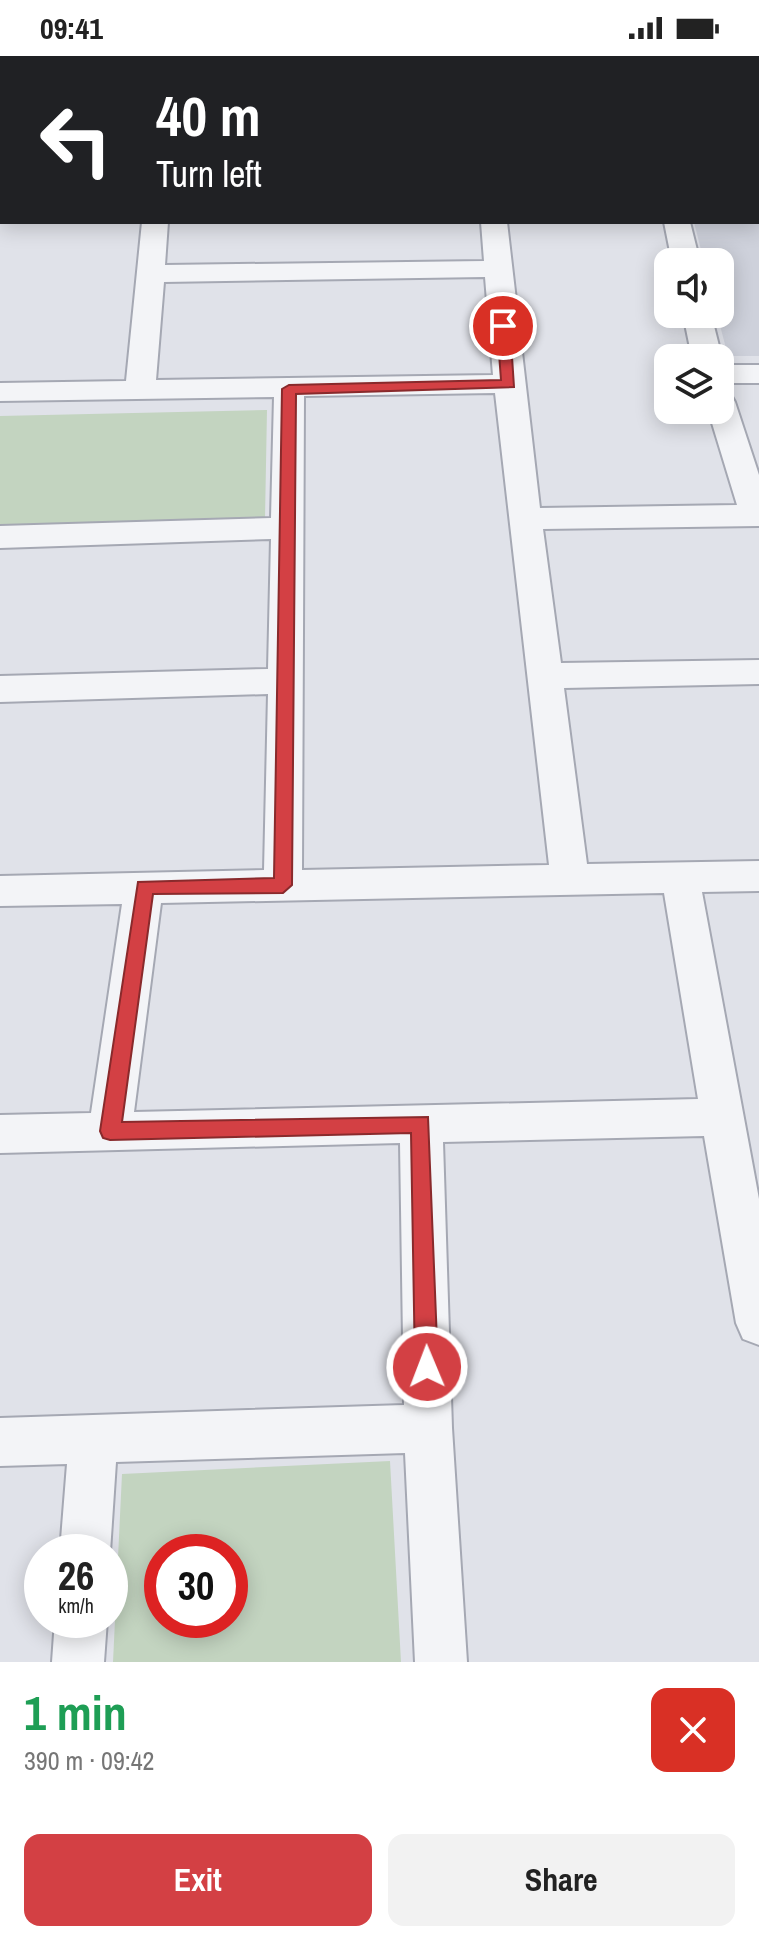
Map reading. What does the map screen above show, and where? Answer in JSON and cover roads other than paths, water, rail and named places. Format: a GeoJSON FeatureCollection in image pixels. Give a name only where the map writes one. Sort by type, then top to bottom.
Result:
{"type":"FeatureCollection","features":[{"type":"Feature","properties":{"kind":"street"},"geometry":{"type":"LineString","coordinates":[[92,56],[115,56]]}},
{"type":"Feature","properties":{"kind":"street"},"geometry":{"type":"LineString","coordinates":[[140,390],[155,224]]}},
{"type":"Feature","properties":{"kind":"street"},"geometry":{"type":"LineString","coordinates":[[494,224],[509,384],[570,879]]}},
{"type":"Feature","properties":{"kind":"street"},"geometry":{"type":"LineString","coordinates":[[677,224],[683,248]]}},
{"type":"Feature","properties":{"kind":"street"},"geometry":{"type":"LineString","coordinates":[[150,274],[498,269]]}},
{"type":"Feature","properties":{"kind":"street"},"geometry":{"type":"LineString","coordinates":[[734,374],[759,374]]}},
{"type":"Feature","properties":{"kind":"street"},"geometry":{"type":"LineString","coordinates":[[0,392],[509,384]]}},
{"type":"Feature","properties":{"kind":"street"},"geometry":{"type":"LineString","coordinates":[[283,885],[289,389]]}},
{"type":"Feature","properties":{"kind":"street"},"geometry":{"type":"LineString","coordinates":[[525,519],[757,515],[727,424]]}},
{"type":"Feature","properties":{"kind":"street"},"geometry":{"type":"LineString","coordinates":[[0,537],[287,528]]}},
{"type":"Feature","properties":{"kind":"street"},"geometry":{"type":"LineString","coordinates":[[545,676],[759,672]]}},
{"type":"Feature","properties":{"kind":"street"},"geometry":{"type":"LineString","coordinates":[[0,689],[285,681]]}},
{"type":"Feature","properties":{"kind":"street"},"geometry":{"type":"LineString","coordinates":[[0,891],[759,876]]}},
{"type":"Feature","properties":{"kind":"street"},"geometry":{"type":"LineString","coordinates":[[680,877],[759,1323]]}},
{"type":"Feature","properties":{"kind":"street"},"geometry":{"type":"LineString","coordinates":[[110,1131],[144,887]]}},
{"type":"Feature","properties":{"kind":"street"},"geometry":{"type":"LineString","coordinates":[[0,1134],[722,1117]]}},
{"type":"Feature","properties":{"kind":"street"},"geometry":{"type":"LineString","coordinates":[[421,1124],[428,1428],[441,1662]]}},
{"type":"Feature","properties":{"kind":"street"},"geometry":{"type":"LineString","coordinates":[[0,1442],[428,1428]]}},
{"type":"Feature","properties":{"kind":"street"},"geometry":{"type":"LineString","coordinates":[[86,1534],[93,1440]]}},
{"type":"Feature","properties":{"kind":"street"},"geometry":{"type":"LineString","coordinates":[[78,1662],[80,1638]]}}]}
